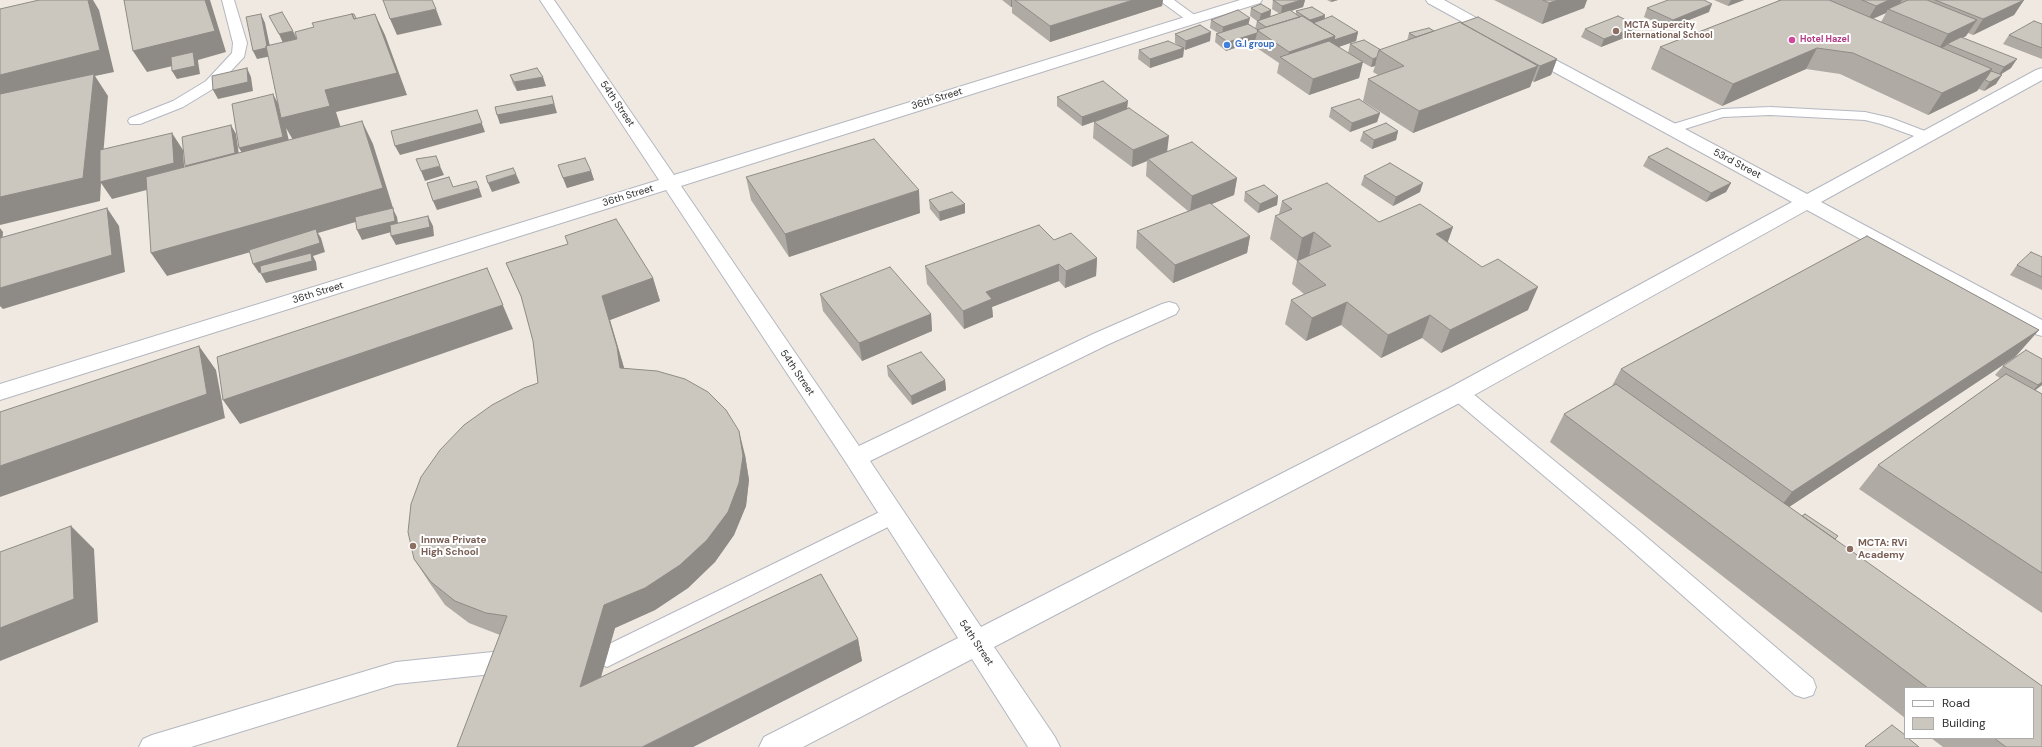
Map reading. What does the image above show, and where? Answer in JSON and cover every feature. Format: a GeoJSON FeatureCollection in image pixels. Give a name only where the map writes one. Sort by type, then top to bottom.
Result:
{"type":"FeatureCollection","features":[{"type":"Feature","properties":{"kind":"street","name":"54th Street"},"geometry":{"type":"LineString","coordinates":[[547,0],[855,458],[975,643],[1045,747]]}},
{"type":"Feature","properties":{"kind":"street","name":"36th Street"},"geometry":{"type":"LineString","coordinates":[[0,392],[1255,0]]}},
{"type":"Feature","properties":{"kind":"street","name":"53rd Street"},"geometry":{"type":"LineString","coordinates":[[1433,0],[2042,329]]}},
{"type":"Feature","properties":{"kind":"street"},"geometry":{"type":"LineString","coordinates":[[774,747],[1459,393],[1806,201],[2042,73]]}},
{"type":"Feature","properties":{"kind":"street"},"geometry":{"type":"LineString","coordinates":[[855,458],[1100,339],[1169,309]]}},
{"type":"Feature","properties":{"kind":"lane"},"geometry":{"type":"LineString","coordinates":[[136,121],[178,104],[211,84],[239,54],[240,43],[228,0]]}},
{"type":"Feature","properties":{"kind":"lane"},"geometry":{"type":"LineString","coordinates":[[1165,0],[1194,19]]}},
{"type":"Feature","properties":{"kind":"lane"},"geometry":{"type":"LineString","coordinates":[[1672,129],[1722,113],[1770,111],[1865,116],[1886,121],[1925,136]]}},
{"type":"Feature","properties":{"kind":"lane"},"geometry":{"type":"LineString","coordinates":[[1459,393],[1628,534],[1804,687]]}},
{"type":"Feature","properties":{"kind":"lane"},"geometry":{"type":"LineString","coordinates":[[607,656],[892,515]]}},
{"type":"Feature","properties":{"kind":"lane"},"geometry":{"type":"LineString","coordinates":[[152,747],[396,673],[512,661]]}},
{"type":"Feature","properties":{"kind":"building"},"geometry":{"type":"Polygon","coordinates":[[[39,0],[88,0],[100,50],[0,75],[0,9],[39,0]]]}},
{"type":"Feature","properties":{"kind":"building"},"geometry":{"type":"Polygon","coordinates":[[[124,0],[205,0],[215,31],[133,51],[124,0]]]}},
{"type":"Feature","properties":{"kind":"building"},"geometry":{"type":"Polygon","coordinates":[[[383,0],[432,0],[436,9],[390,19],[383,0]]]}},
{"type":"Feature","properties":{"kind":"building"},"geometry":{"type":"Polygon","coordinates":[[[1015,0],[1133,0],[1050,26],[1015,0]]]}},
{"type":"Feature","properties":{"kind":"building"},"geometry":{"type":"Polygon","coordinates":[[[1273,0],[1301,0],[1282,6],[1273,0]]]}},
{"type":"Feature","properties":{"kind":"building"},"geometry":{"type":"Polygon","coordinates":[[[1543,0],[1558,0],[1549,3],[1543,0]]]}},
{"type":"Feature","properties":{"kind":"building"},"geometry":{"type":"Polygon","coordinates":[[[1668,0],[1704,0],[1712,4],[1673,20],[1647,8],[1668,0]]]}},
{"type":"Feature","properties":{"kind":"building"},"geometry":{"type":"Polygon","coordinates":[[[1781,0],[1829,0],[1992,69],[1942,93],[1853,53],[1817,48],[1733,84],[1660,47],[1781,0]]]}},
{"type":"Feature","properties":{"kind":"building"},"geometry":{"type":"Polygon","coordinates":[[[1862,0],[1889,0],[1876,6],[1862,0]]]}},
{"type":"Feature","properties":{"kind":"building"},"geometry":{"type":"Polygon","coordinates":[[[1908,0],[1927,0],[1977,20],[1948,34],[1888,9],[1908,0]]]}},
{"type":"Feature","properties":{"kind":"building"},"geometry":{"type":"Polygon","coordinates":[[[1935,0],[2024,0],[1983,19],[1935,0]]]}},
{"type":"Feature","properties":{"kind":"building"},"geometry":{"type":"Polygon","coordinates":[[[1261,4],[1271,10],[1261,14],[1251,8],[1261,4]]]}},
{"type":"Feature","properties":{"kind":"building"},"geometry":{"type":"Polygon","coordinates":[[[1312,7],[1325,15],[1310,20],[1296,11],[1312,7]]]}},
{"type":"Feature","properties":{"kind":"building"},"geometry":{"type":"Polygon","coordinates":[[[1238,10],[1250,18],[1223,27],[1211,20],[1238,10]]]}},
{"type":"Feature","properties":{"kind":"building"},"geometry":{"type":"Polygon","coordinates":[[[1290,10],[1300,17],[1266,27],[1257,21],[1290,10]]]}},
{"type":"Feature","properties":{"kind":"building"},"geometry":{"type":"Polygon","coordinates":[[[282,12],[293,31],[279,34],[269,16],[282,12]]]}},
{"type":"Feature","properties":{"kind":"building"},"geometry":{"type":"Polygon","coordinates":[[[261,14],[267,46],[266,48],[253,51],[246,17],[261,14]]]}},
{"type":"Feature","properties":{"kind":"building"},"geometry":{"type":"Polygon","coordinates":[[[352,14],[354,19],[375,14],[397,73],[325,90],[330,106],[281,118],[266,46],[297,39],[295,32],[314,27],[312,23],[352,14]]]}},
{"type":"Feature","properties":{"kind":"building"},"geometry":{"type":"Polygon","coordinates":[[[1302,16],[1335,36],[1289,52],[1257,30],[1302,16]]]}},
{"type":"Feature","properties":{"kind":"building"},"geometry":{"type":"Polygon","coordinates":[[[1332,16],[1358,32],[1334,40],[1335,36],[1313,23],[1332,16]]]}},
{"type":"Feature","properties":{"kind":"building"},"geometry":{"type":"Polygon","coordinates":[[[1618,16],[1638,26],[1604,39],[1585,29],[1618,16]]]}},
{"type":"Feature","properties":{"kind":"building"},"geometry":{"type":"Polygon","coordinates":[[[1478,17],[1557,59],[1540,66],[1461,23],[1478,17]]]}},
{"type":"Feature","properties":{"kind":"building"},"geometry":{"type":"Polygon","coordinates":[[[2034,21],[2042,24],[2042,48],[2009,35],[2034,21]]]}},
{"type":"Feature","properties":{"kind":"building"},"geometry":{"type":"Polygon","coordinates":[[[1460,22],[1538,66],[1419,111],[1368,79],[1404,66],[1379,50],[1460,22]]]}},
{"type":"Feature","properties":{"kind":"building"},"geometry":{"type":"Polygon","coordinates":[[[1248,24],[1258,30],[1257,33],[1228,42],[1216,34],[1248,24]]]}},
{"type":"Feature","properties":{"kind":"building"},"geometry":{"type":"Polygon","coordinates":[[[1200,25],[1211,32],[1186,41],[1175,34],[1200,25]]]}},
{"type":"Feature","properties":{"kind":"building"},"geometry":{"type":"Polygon","coordinates":[[[1429,28],[1434,31],[1416,37],[1409,33],[1429,28]]]}},
{"type":"Feature","properties":{"kind":"building"},"geometry":{"type":"Polygon","coordinates":[[[1961,37],[2017,59],[2004,67],[1947,44],[1961,37]]]}},
{"type":"Feature","properties":{"kind":"building"},"geometry":{"type":"Polygon","coordinates":[[[1364,40],[1381,50],[1379,50],[1377,57],[1373,59],[1350,44],[1364,40]]]}},
{"type":"Feature","properties":{"kind":"building"},"geometry":{"type":"Polygon","coordinates":[[[1168,41],[1184,48],[1150,59],[1139,50],[1168,41]]]}},
{"type":"Feature","properties":{"kind":"building"},"geometry":{"type":"Polygon","coordinates":[[[1329,41],[1363,62],[1313,79],[1280,57],[1329,41]]]}},
{"type":"Feature","properties":{"kind":"building"},"geometry":{"type":"Polygon","coordinates":[[[193,52],[195,66],[172,71],[171,57],[193,52]]]}},
{"type":"Feature","properties":{"kind":"building"},"geometry":{"type":"Polygon","coordinates":[[[247,68],[248,82],[213,90],[212,76],[247,68]]]}},
{"type":"Feature","properties":{"kind":"building"},"geometry":{"type":"Polygon","coordinates":[[[537,68],[543,77],[514,82],[510,75],[537,68]]]}},
{"type":"Feature","properties":{"kind":"building"},"geometry":{"type":"Polygon","coordinates":[[[1991,71],[2002,75],[1990,82],[1985,80],[1991,71]]]}},
{"type":"Feature","properties":{"kind":"building"},"geometry":{"type":"Polygon","coordinates":[[[94,74],[83,178],[0,197],[0,94],[94,74]]]}},
{"type":"Feature","properties":{"kind":"building"},"geometry":{"type":"Polygon","coordinates":[[[1103,81],[1128,101],[1082,117],[1057,97],[1103,81]]]}},
{"type":"Feature","properties":{"kind":"building"},"geometry":{"type":"Polygon","coordinates":[[[273,94],[283,137],[239,148],[232,104],[273,94]]]}},
{"type":"Feature","properties":{"kind":"building"},"geometry":{"type":"Polygon","coordinates":[[[552,96],[554,104],[497,115],[495,107],[552,96]]]}},
{"type":"Feature","properties":{"kind":"building"},"geometry":{"type":"Polygon","coordinates":[[[1359,99],[1380,113],[1352,123],[1331,108],[1359,99]]]}},
{"type":"Feature","properties":{"kind":"building"},"geometry":{"type":"Polygon","coordinates":[[[1129,108],[1169,136],[1133,150],[1094,122],[1129,108]]]}},
{"type":"Feature","properties":{"kind":"building"},"geometry":{"type":"Polygon","coordinates":[[[477,110],[482,123],[395,146],[391,131],[477,110]]]}},
{"type":"Feature","properties":{"kind":"building"},"geometry":{"type":"Polygon","coordinates":[[[362,121],[383,188],[151,253],[146,177],[362,121]]]}},
{"type":"Feature","properties":{"kind":"building"},"geometry":{"type":"Polygon","coordinates":[[[1386,123],[1398,131],[1374,140],[1363,132],[1386,123]]]}},
{"type":"Feature","properties":{"kind":"building"},"geometry":{"type":"Polygon","coordinates":[[[231,125],[235,153],[185,166],[182,137],[231,125]]]}},
{"type":"Feature","properties":{"kind":"building"},"geometry":{"type":"Polygon","coordinates":[[[172,133],[174,163],[100,182],[100,150],[172,133]]]}},
{"type":"Feature","properties":{"kind":"building"},"geometry":{"type":"Polygon","coordinates":[[[874,139],[919,190],[785,234],[746,177],[874,139]]]}},
{"type":"Feature","properties":{"kind":"building"},"geometry":{"type":"Polygon","coordinates":[[[1192,142],[1237,178],[1192,196],[1148,159],[1192,142]]]}},
{"type":"Feature","properties":{"kind":"building"},"geometry":{"type":"Polygon","coordinates":[[[1667,148],[1731,183],[1711,193],[1648,157],[1667,148]]]}},
{"type":"Feature","properties":{"kind":"building"},"geometry":{"type":"Polygon","coordinates":[[[436,156],[440,166],[421,171],[416,159],[436,156]]]}},
{"type":"Feature","properties":{"kind":"building"},"geometry":{"type":"Polygon","coordinates":[[[585,158],[591,171],[563,178],[558,165],[585,158]]]}},
{"type":"Feature","properties":{"kind":"building"},"geometry":{"type":"Polygon","coordinates":[[[1390,163],[1423,183],[1396,197],[1364,176],[1390,163]]]}},
{"type":"Feature","properties":{"kind":"building"},"geometry":{"type":"Polygon","coordinates":[[[513,168],[516,174],[488,183],[486,176],[513,168]]]}},
{"type":"Feature","properties":{"kind":"building"},"geometry":{"type":"Polygon","coordinates":[[[449,177],[453,187],[476,181],[479,188],[433,201],[427,183],[449,177]]]}},
{"type":"Feature","properties":{"kind":"building"},"geometry":{"type":"Polygon","coordinates":[[[1327,183],[1379,222],[1420,204],[1453,227],[1436,234],[1482,267],[1498,259],[1538,287],[1450,330],[1430,315],[1388,335],[1347,302],[1312,318],[1291,300],[1326,285],[1297,261],[1331,246],[1314,232],[1302,238],[1275,216],[1292,209],[1282,201],[1327,183]]]}},
{"type":"Feature","properties":{"kind":"building"},"geometry":{"type":"Polygon","coordinates":[[[1264,185],[1278,196],[1260,204],[1245,192],[1264,185]]]}},
{"type":"Feature","properties":{"kind":"building"},"geometry":{"type":"Polygon","coordinates":[[[952,192],[965,204],[939,212],[929,200],[952,192]]]}},
{"type":"Feature","properties":{"kind":"building"},"geometry":{"type":"Polygon","coordinates":[[[1210,203],[1250,236],[1175,265],[1137,231],[1210,203]]]}},
{"type":"Feature","properties":{"kind":"building"},"geometry":{"type":"Polygon","coordinates":[[[107,208],[112,255],[0,288],[0,238],[107,208]]]}},
{"type":"Feature","properties":{"kind":"building"},"geometry":{"type":"Polygon","coordinates":[[[393,208],[395,221],[357,230],[355,217],[393,208]]]}},
{"type":"Feature","properties":{"kind":"building"},"geometry":{"type":"Polygon","coordinates":[[[428,216],[430,227],[391,236],[390,225],[428,216]]]}},
{"type":"Feature","properties":{"kind":"building"},"geometry":{"type":"Polygon","coordinates":[[[616,219],[653,278],[602,296],[617,347],[620,368],[657,371],[685,379],[708,392],[726,410],[739,431],[743,456],[739,483],[728,512],[707,540],[680,565],[645,588],[604,605],[580,687],[821,574],[858,639],[642,747],[457,747],[507,616],[486,613],[455,601],[431,582],[414,559],[408,532],[411,504],[421,477],[440,450],[464,425],[492,405],[524,388],[538,383],[533,341],[521,296],[506,263],[568,244],[565,236],[616,219]]]}},
{"type":"Feature","properties":{"kind":"building"},"geometry":{"type":"Polygon","coordinates":[[[1039,225],[1054,240],[1071,233],[1097,258],[1066,271],[1059,264],[986,292],[992,299],[963,311],[925,266],[1039,225]]]}},
{"type":"Feature","properties":{"kind":"building"},"geometry":{"type":"Polygon","coordinates":[[[316,229],[320,243],[253,264],[249,250],[316,229]]]}},
{"type":"Feature","properties":{"kind":"building"},"geometry":{"type":"Polygon","coordinates":[[[1867,236],[2039,330],[1792,492],[1621,369],[1867,236]]]}},
{"type":"Feature","properties":{"kind":"building"},"geometry":{"type":"Polygon","coordinates":[[[2031,252],[2042,257],[2042,277],[2017,265],[2031,252]]]}},
{"type":"Feature","properties":{"kind":"building"},"geometry":{"type":"Polygon","coordinates":[[[311,253],[312,261],[261,274],[260,266],[311,253]]]}},
{"type":"Feature","properties":{"kind":"building"},"geometry":{"type":"Polygon","coordinates":[[[890,267],[931,314],[859,343],[820,294],[890,267]]]}},
{"type":"Feature","properties":{"kind":"building"},"geometry":{"type":"Polygon","coordinates":[[[487,268],[503,305],[223,400],[217,357],[487,268]]]}},
{"type":"Feature","properties":{"kind":"building"},"geometry":{"type":"Polygon","coordinates":[[[199,346],[207,394],[0,466],[0,412],[199,346]]]}},
{"type":"Feature","properties":{"kind":"building"},"geometry":{"type":"Polygon","coordinates":[[[2026,350],[2042,359],[2042,382],[2038,385],[2003,366],[2026,350]]]}},
{"type":"Feature","properties":{"kind":"building"},"geometry":{"type":"Polygon","coordinates":[[[921,352],[945,380],[911,396],[887,366],[921,352]]]}},
{"type":"Feature","properties":{"kind":"building"},"geometry":{"type":"Polygon","coordinates":[[[2006,374],[2042,394],[2042,573],[1878,465],[2006,374]]]}},
{"type":"Feature","properties":{"kind":"building"},"geometry":{"type":"Polygon","coordinates":[[[1616,384],[2042,686],[2042,747],[2006,747],[1995,739],[2034,739],[2034,687],[1927,687],[1564,414],[1616,384]]]}},
{"type":"Feature","properties":{"kind":"building"},"geometry":{"type":"Polygon","coordinates":[[[1805,514],[1838,536],[1835,539],[1802,516],[1805,514]]]}},
{"type":"Feature","properties":{"kind":"building"},"geometry":{"type":"Polygon","coordinates":[[[71,526],[74,599],[0,628],[0,552],[71,526]]]}},
{"type":"Feature","properties":{"kind":"building"},"geometry":{"type":"Polygon","coordinates":[[[1892,725],[1904,734],[1904,739],[1909,739],[1919,747],[1866,747],[1865,746],[1892,725]]]}},
{"type":"Feature","properties":{"kind":"place","name":"MCTA Supercity International School"},"geometry":{"type":"Point","coordinates":[1616,31]}},
{"type":"Feature","properties":{"kind":"place","name":"Hotel Hazel"},"geometry":{"type":"Point","coordinates":[1792,40]}},
{"type":"Feature","properties":{"kind":"place","name":"G.I group"},"geometry":{"type":"Point","coordinates":[1227,45]}},
{"type":"Feature","properties":{"kind":"place","name":"Innwa Private High School"},"geometry":{"type":"Point","coordinates":[413,546]}},
{"type":"Feature","properties":{"kind":"place","name":"MCTA: RVi Academy"},"geometry":{"type":"Point","coordinates":[1850,549]}}]}
